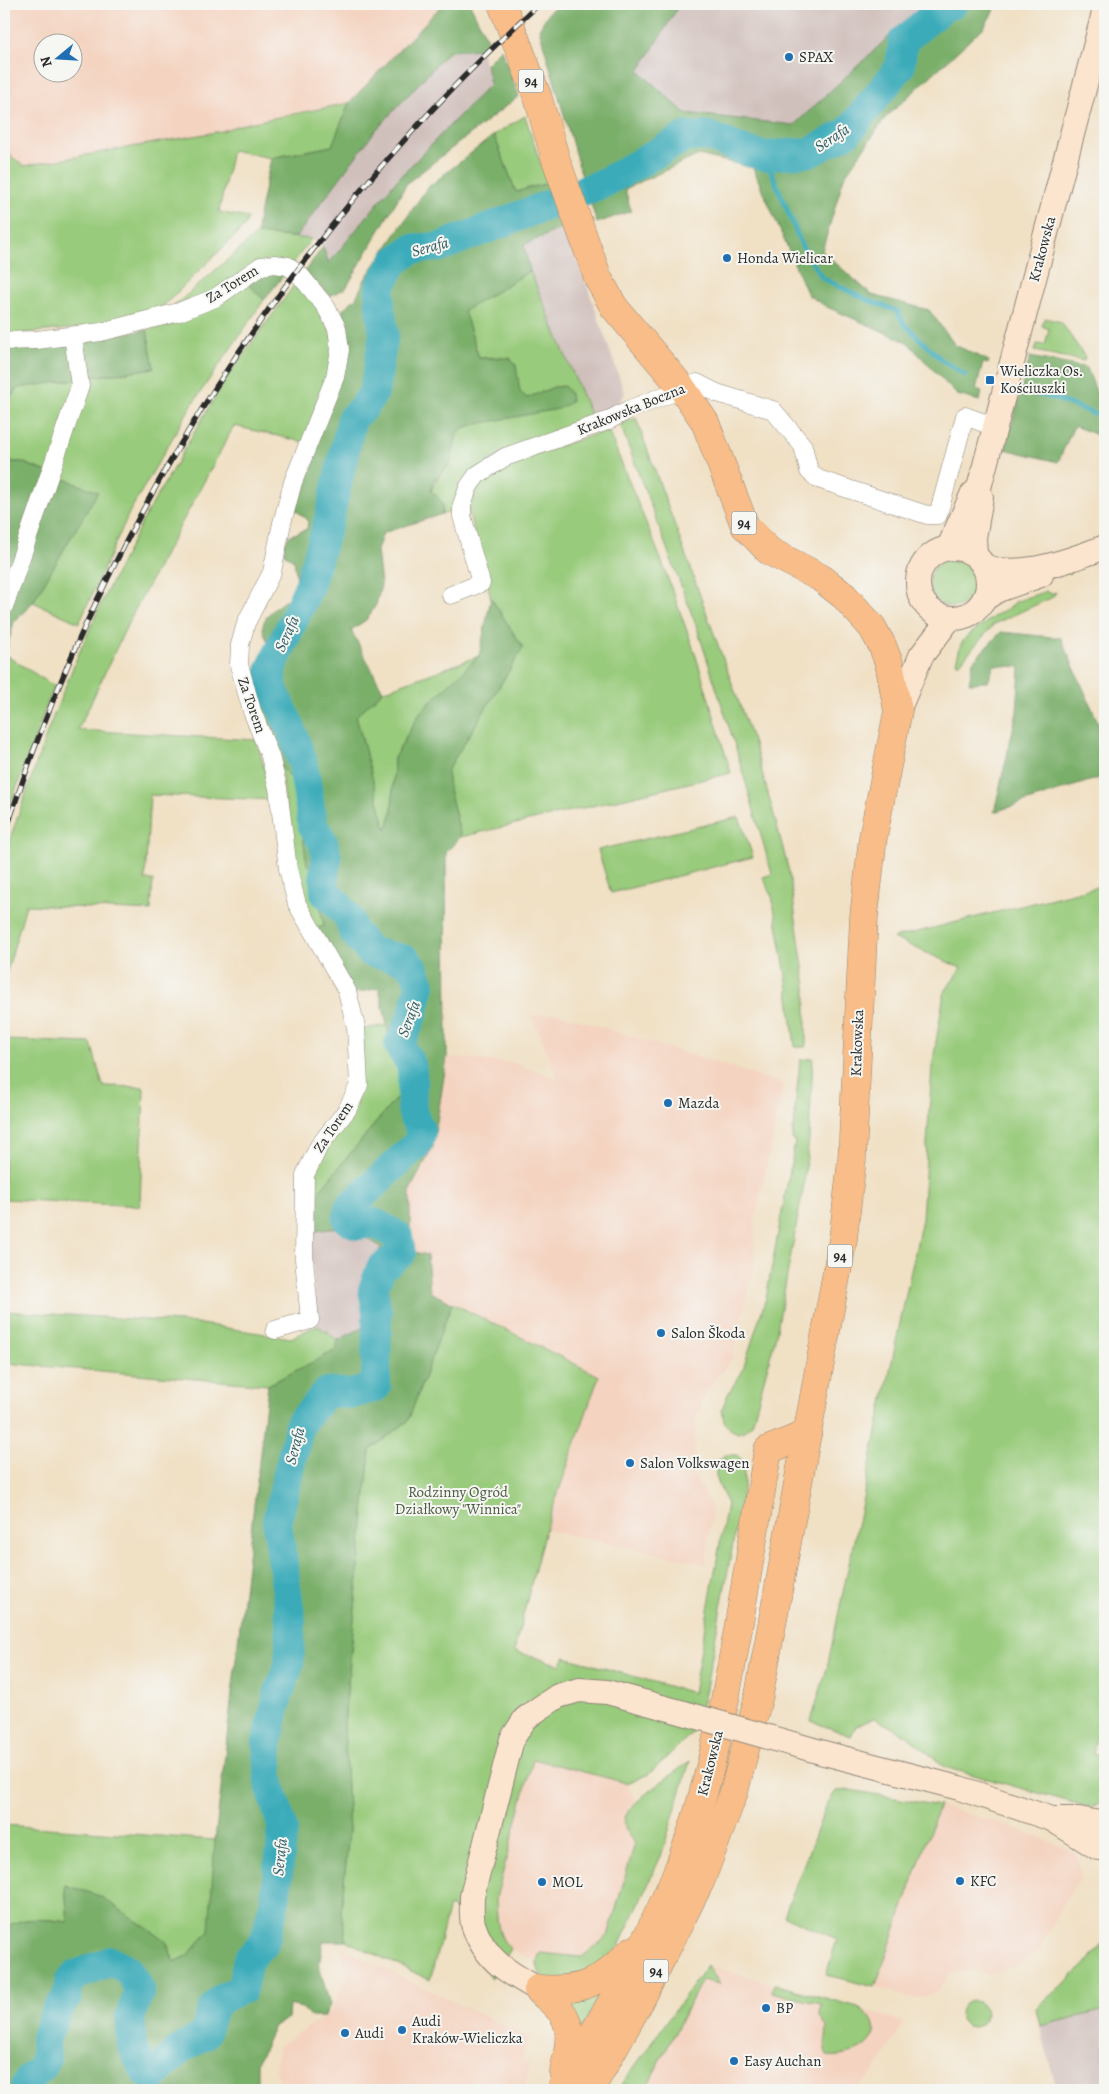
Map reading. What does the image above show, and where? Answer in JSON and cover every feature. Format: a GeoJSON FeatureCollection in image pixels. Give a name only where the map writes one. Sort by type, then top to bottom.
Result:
{"type":"FeatureCollection","features":[{"type":"Feature","properties":{"kind":"main road","name":"94"},"geometry":{"type":"LineString","coordinates":[[502,4],[538,98],[556,160],[598,278],[614,307],[682,388],[705,422],[745,526],[769,551],[820,578],[844,596],[872,627],[889,663],[898,711]]}},
{"type":"Feature","properties":{"kind":"main road","name":"Krakowska"},"geometry":{"type":"LineString","coordinates":[[590,2090],[640,2003],[688,1910],[701,1880],[734,1792],[766,1659],[843,1238],[852,1159],[864,916],[874,829],[898,711]]}},
{"type":"Feature","properties":{"kind":"main road","name":"Krakowska"},"geometry":{"type":"LineString","coordinates":[[561,2090],[648,1934],[678,1867],[702,1796],[728,1686],[768,1450],[807,1434]]}},
{"type":"Feature","properties":{"kind":"main road"},"geometry":{"type":"LineString","coordinates":[[538,1989],[562,1990],[577,1988],[602,1977],[613,1970],[648,1934]]}},
{"type":"Feature","properties":{"kind":"main road"},"geometry":{"type":"LineString","coordinates":[[538,1989],[565,2017],[570,2032],[561,2090]]}},
{"type":"Feature","properties":{"kind":"street","name":"Krakowska"},"geometry":{"type":"LineString","coordinates":[[949,548],[972,495],[978,488],[1105,9]]}},
{"type":"Feature","properties":{"kind":"street","name":"Za Torem"},"geometry":{"type":"LineString","coordinates":[[4,341],[37,340],[101,332],[180,312],[215,298],[261,266],[275,264],[288,266],[307,283],[334,321],[339,334],[340,358],[336,377],[293,482],[272,572],[246,623],[240,645],[239,665],[252,711],[270,756],[278,788],[288,869],[297,904],[347,992],[356,1027],[358,1053],[359,1085],[347,1110],[319,1146],[305,1175],[304,1259],[310,1320],[275,1330]]}},
{"type":"Feature","properties":{"kind":"street"},"geometry":{"type":"LineString","coordinates":[[4,607],[80,386],[73,336]]}},
{"type":"Feature","properties":{"kind":"street","name":"Krakowska Boczna"},"geometry":{"type":"LineString","coordinates":[[451,596],[481,583],[462,516],[462,504],[469,486],[477,475],[506,457],[607,421],[697,383],[717,393],[773,410],[803,446],[809,471],[818,479],[927,515],[938,515],[965,416],[995,426]]}},
{"type":"Feature","properties":{"kind":"street","name":"Krakowska"},"geometry":{"type":"LineString","coordinates":[[978,488],[982,499],[974,538],[979,560]]}},
{"type":"Feature","properties":{"kind":"street"},"geometry":{"type":"LineString","coordinates":[[1055,565],[1042,575],[998,590],[984,599],[970,614],[962,617],[950,618],[936,614],[927,607],[918,587],[919,573],[930,556],[942,549],[962,548],[993,569],[1013,569],[1055,565],[1105,547]]}},
{"type":"Feature","properties":{"kind":"street"},"geometry":{"type":"LineString","coordinates":[[979,560],[988,578],[984,599]]}},
{"type":"Feature","properties":{"kind":"street","name":"Krakowska"},"geometry":{"type":"LineString","coordinates":[[921,656],[927,607]]}},
{"type":"Feature","properties":{"kind":"street","name":"Krakowska"},"geometry":{"type":"LineString","coordinates":[[898,711],[921,656],[950,618]]}},
{"type":"Feature","properties":{"kind":"street"},"geometry":{"type":"LineString","coordinates":[[538,1989],[501,1968],[482,1944],[472,1922],[472,1896],[512,1739],[525,1719],[537,1710],[558,1696],[579,1690],[607,1692],[824,1753],[959,1788],[1052,1820],[1102,1855]]}},
{"type":"Feature","properties":{"kind":"street"},"geometry":{"type":"LineString","coordinates":[[1052,1820],[1079,1819],[1105,1824],[1099,1833],[1102,1855]]}},
{"type":"Feature","properties":{"kind":"shaded area"},"geometry":{"type":"Polygon","coordinates":[[[4,4],[443,4],[349,103],[242,124],[222,131],[24,166],[4,151],[4,4]]]}},
{"type":"Feature","properties":{"kind":"shaded area"},"geometry":{"type":"Polygon","coordinates":[[[680,4],[924,4],[795,125],[685,113],[639,71],[680,4]]]}},
{"type":"Feature","properties":{"kind":"shaded area"},"geometry":{"type":"Polygon","coordinates":[[[452,48],[480,49],[491,84],[395,182],[329,263],[323,247],[311,239],[296,237],[375,131],[452,48]]]}},
{"type":"Feature","properties":{"kind":"shaded area"},"geometry":{"type":"Polygon","coordinates":[[[566,226],[625,394],[615,407],[592,419],[530,271],[524,245],[566,226]]]}},
{"type":"Feature","properties":{"kind":"shaded area"},"geometry":{"type":"Polygon","coordinates":[[[557,1013],[784,1084],[755,1221],[754,1265],[732,1359],[706,1391],[696,1417],[694,1476],[712,1507],[706,1564],[545,1530],[599,1376],[430,1292],[427,1256],[410,1251],[410,1190],[433,1147],[447,1057],[515,1063],[558,1079],[532,1016],[557,1013]]]}},
{"type":"Feature","properties":{"kind":"shaded area"},"geometry":{"type":"Polygon","coordinates":[[[348,1226],[381,1247],[364,1280],[368,1325],[338,1340],[317,1325],[310,1232],[348,1226]]]}},
{"type":"Feature","properties":{"kind":"shaded area"},"geometry":{"type":"Polygon","coordinates":[[[534,1758],[627,1783],[636,1802],[625,1818],[625,1828],[635,1843],[608,1936],[582,1957],[540,1953],[536,1960],[515,1952],[507,1946],[500,1934],[496,1898],[534,1758]]]}},
{"type":"Feature","properties":{"kind":"shaded area"},"geometry":{"type":"Polygon","coordinates":[[[939,1806],[1000,1823],[1076,1853],[1081,1877],[1062,1905],[1043,1943],[1032,1957],[1015,1966],[987,1975],[978,1969],[950,1974],[938,1992],[916,1999],[875,1987],[939,1806]]]}},
{"type":"Feature","properties":{"kind":"shaded area"},"geometry":{"type":"Polygon","coordinates":[[[341,1948],[529,2038],[521,2060],[530,2066],[525,2090],[284,2090],[275,2071],[279,2046],[329,2014],[350,1971],[344,1965],[341,1948]]]}},
{"type":"Feature","properties":{"kind":"shaded area"},"geometry":{"type":"Polygon","coordinates":[[[707,1965],[904,2022],[874,2073],[853,2090],[639,2090],[707,1965]]]}},
{"type":"Feature","properties":{"kind":"shaded area"},"geometry":{"type":"Polygon","coordinates":[[[1105,2010],[1105,2090],[1057,2090],[1040,2026],[1105,2010]]]}},
{"type":"Feature","properties":{"kind":"green space"},"geometry":{"type":"Polygon","coordinates":[[[443,4],[470,4],[488,41],[480,49],[449,51],[375,131],[296,237],[257,234],[258,220],[271,158],[332,146],[349,103],[443,4]]]}},
{"type":"Feature","properties":{"kind":"green space"},"geometry":{"type":"Polygon","coordinates":[[[559,4],[680,4],[639,71],[685,113],[794,125],[924,4],[998,4],[984,27],[886,117],[844,177],[822,251],[872,295],[929,310],[955,345],[989,361],[988,364],[983,363],[976,389],[982,391],[980,401],[957,395],[907,342],[827,307],[808,295],[753,168],[699,155],[625,189],[631,211],[597,223],[539,29],[549,12],[559,4]]]}},
{"type":"Feature","properties":{"kind":"green space"},"geometry":{"type":"Polygon","coordinates":[[[501,49],[519,96],[407,183],[346,288],[330,296],[304,272],[323,247],[329,263],[395,182],[490,84],[486,64],[501,49]]]}},
{"type":"Feature","properties":{"kind":"green space"},"geometry":{"type":"Polygon","coordinates":[[[349,103],[332,146],[271,158],[232,150],[219,212],[248,218],[244,227],[158,311],[101,326],[4,335],[4,151],[24,166],[222,131],[239,125],[349,103]]]}},
{"type":"Feature","properties":{"kind":"green space"},"geometry":{"type":"Polygon","coordinates":[[[525,116],[547,183],[516,192],[494,135],[525,116]]]}},
{"type":"Feature","properties":{"kind":"green space"},"geometry":{"type":"Polygon","coordinates":[[[494,135],[516,192],[547,183],[566,226],[524,245],[530,271],[464,311],[479,358],[510,358],[516,365],[520,392],[527,398],[554,387],[564,386],[570,393],[571,402],[558,409],[472,425],[463,428],[457,434],[451,462],[433,482],[431,491],[440,501],[442,514],[383,533],[377,550],[381,585],[376,605],[366,620],[351,630],[383,691],[356,716],[386,830],[392,812],[394,758],[421,711],[479,656],[491,598],[523,648],[447,771],[449,789],[461,837],[446,852],[447,1057],[433,1147],[410,1190],[410,1251],[427,1255],[430,1292],[452,1303],[408,1421],[370,1450],[344,1724],[349,1832],[341,1912],[347,1941],[323,1941],[319,1966],[330,2005],[324,2017],[311,2017],[302,2008],[289,2005],[288,2018],[274,2026],[257,2063],[255,2090],[4,2090],[4,1929],[26,1920],[68,1922],[65,1885],[100,1896],[166,1941],[174,1962],[188,1955],[209,1931],[215,1840],[268,1385],[336,1350],[338,1340],[368,1325],[364,1280],[381,1247],[348,1226],[310,1232],[310,1202],[398,1096],[403,1067],[393,1054],[379,988],[352,994],[316,929],[324,926],[312,867],[307,865],[295,783],[280,765],[268,734],[255,688],[255,678],[272,653],[263,630],[264,621],[272,611],[298,589],[294,560],[285,555],[284,545],[289,536],[307,529],[308,520],[292,507],[342,330],[343,309],[356,298],[365,279],[427,188],[494,135]]]}},
{"type":"Feature","properties":{"kind":"green space"},"geometry":{"type":"Polygon","coordinates":[[[257,234],[311,239],[292,265],[173,307],[257,234]]]}},
{"type":"Feature","properties":{"kind":"green space"},"geometry":{"type":"Polygon","coordinates":[[[287,271],[264,300],[245,281],[254,275],[287,271]]]}},
{"type":"Feature","properties":{"kind":"green space"},"geometry":{"type":"Polygon","coordinates":[[[530,271],[592,419],[488,461],[455,512],[442,514],[443,505],[431,492],[436,480],[452,460],[454,440],[457,433],[463,429],[488,421],[558,409],[554,387],[527,398],[519,392],[518,383],[501,357],[479,358],[464,311],[530,271]]]}},
{"type":"Feature","properties":{"kind":"green space"},"geometry":{"type":"Polygon","coordinates":[[[298,280],[323,311],[336,352],[304,442],[234,426],[130,619],[78,730],[256,740],[274,800],[150,795],[145,880],[153,880],[151,911],[26,905],[4,982],[4,856],[49,727],[76,660],[102,601],[143,520],[226,378],[298,280]]]}},
{"type":"Feature","properties":{"kind":"green space"},"geometry":{"type":"Polygon","coordinates":[[[245,281],[264,300],[191,406],[130,511],[79,623],[33,602],[97,492],[22,462],[4,462],[4,406],[18,388],[154,368],[147,330],[216,304],[245,281]]]}},
{"type":"Feature","properties":{"kind":"green space"},"geometry":{"type":"Polygon","coordinates":[[[1045,318],[1061,322],[1085,357],[1084,361],[1035,351],[1037,344],[1045,345],[1049,329],[1042,326],[1045,318]]]}},
{"type":"Feature","properties":{"kind":"green space"},"geometry":{"type":"Polygon","coordinates":[[[147,330],[154,368],[18,388],[4,406],[4,346],[61,343],[147,330]]]}},
{"type":"Feature","properties":{"kind":"green space"},"geometry":{"type":"Polygon","coordinates":[[[1030,357],[1087,368],[1100,402],[1105,400],[1105,438],[1074,426],[1058,462],[1005,449],[1030,357]]]}},
{"type":"Feature","properties":{"kind":"green space"},"geometry":{"type":"Polygon","coordinates":[[[636,418],[755,747],[779,833],[789,872],[806,987],[806,1047],[795,1047],[787,981],[772,896],[763,877],[772,874],[737,752],[697,628],[620,424],[636,418]]]}},
{"type":"Feature","properties":{"kind":"green space"},"geometry":{"type":"Polygon","coordinates":[[[608,430],[660,557],[695,653],[731,773],[461,837],[449,789],[447,771],[523,648],[491,598],[468,510],[481,477],[521,459],[608,430]]]}},
{"type":"Feature","properties":{"kind":"green space"},"geometry":{"type":"Polygon","coordinates":[[[4,462],[21,462],[98,492],[33,602],[14,622],[4,658],[4,462]]]}},
{"type":"Feature","properties":{"kind":"green space"},"geometry":{"type":"Polygon","coordinates":[[[948,559],[958,559],[970,566],[977,578],[977,588],[970,600],[958,607],[948,607],[940,603],[933,596],[929,588],[929,578],[933,570],[940,563],[948,559]]]}},
{"type":"Feature","properties":{"kind":"green space"},"geometry":{"type":"Polygon","coordinates":[[[1046,591],[1050,594],[1056,592],[1053,597],[994,624],[959,664],[956,662],[961,644],[966,637],[1012,606],[1015,602],[1046,591]]]}},
{"type":"Feature","properties":{"kind":"green space"},"geometry":{"type":"Polygon","coordinates":[[[1001,632],[1061,638],[1105,738],[1105,776],[994,812],[1017,712],[1020,667],[994,665],[988,682],[969,683],[973,661],[1001,632]]]}},
{"type":"Feature","properties":{"kind":"green space"},"geometry":{"type":"Polygon","coordinates":[[[4,654],[54,686],[4,822],[4,654]]]}},
{"type":"Feature","properties":{"kind":"green space"},"geometry":{"type":"Polygon","coordinates":[[[479,656],[421,711],[394,758],[392,812],[386,831],[356,716],[383,691],[479,656]]]}},
{"type":"Feature","properties":{"kind":"green space"},"geometry":{"type":"Polygon","coordinates":[[[280,765],[295,783],[324,926],[316,929],[301,902],[280,765]]]}},
{"type":"Feature","properties":{"kind":"green space"},"geometry":{"type":"Polygon","coordinates":[[[739,817],[753,857],[611,893],[598,850],[739,817]]]}},
{"type":"Feature","properties":{"kind":"green space"},"geometry":{"type":"Polygon","coordinates":[[[1105,885],[1105,1694],[1093,1753],[1105,1756],[1105,1798],[1092,1808],[945,1767],[906,1735],[874,1718],[856,1726],[851,1736],[811,1721],[827,1668],[922,1219],[932,1067],[944,993],[961,968],[893,938],[1105,885]]]}},
{"type":"Feature","properties":{"kind":"green space"},"geometry":{"type":"Polygon","coordinates":[[[387,1025],[393,1054],[403,1067],[398,1096],[310,1202],[310,1178],[324,1150],[356,1106],[359,1030],[387,1025]]]}},
{"type":"Feature","properties":{"kind":"green space"},"geometry":{"type":"Polygon","coordinates":[[[4,1040],[91,1043],[103,1086],[144,1087],[140,1206],[4,1199],[4,1040]]]}},
{"type":"Feature","properties":{"kind":"green space"},"geometry":{"type":"Polygon","coordinates":[[[813,1058],[809,1138],[804,1184],[776,1335],[752,1424],[744,1431],[738,1433],[730,1429],[724,1421],[722,1409],[728,1394],[742,1372],[766,1298],[795,1142],[792,1140],[800,1060],[813,1058]]]}},
{"type":"Feature","properties":{"kind":"green space","name":"Rodzinny Ogród Działkowy \"Winnica\""},"geometry":{"type":"Polygon","coordinates":[[[452,1303],[599,1376],[545,1530],[514,1651],[560,1665],[565,1657],[693,1693],[727,1504],[716,1477],[716,1462],[725,1455],[737,1455],[744,1462],[744,1485],[704,1698],[693,1732],[649,1774],[627,1783],[533,1759],[496,1898],[500,1932],[502,1938],[511,1949],[491,1979],[471,1950],[458,1910],[449,1906],[430,1980],[347,1941],[341,1912],[349,1832],[344,1725],[370,1450],[408,1421],[452,1303]]]}},
{"type":"Feature","properties":{"kind":"green space"},"geometry":{"type":"Polygon","coordinates":[[[4,1311],[195,1323],[291,1338],[317,1325],[338,1340],[337,1350],[268,1385],[4,1363],[4,1311]]]}},
{"type":"Feature","properties":{"kind":"green space"},"geometry":{"type":"Polygon","coordinates":[[[690,1761],[661,1856],[619,1946],[595,1975],[545,1981],[538,1967],[537,1961],[540,1953],[582,1957],[608,1936],[635,1843],[624,1821],[628,1811],[644,1796],[690,1761]]]}},
{"type":"Feature","properties":{"kind":"green space"},"geometry":{"type":"Polygon","coordinates":[[[851,1790],[939,1806],[875,1987],[826,1975],[837,1939],[784,1916],[827,1804],[836,1791],[851,1790]]]}},
{"type":"Feature","properties":{"kind":"green space"},"geometry":{"type":"Polygon","coordinates":[[[4,1825],[215,1840],[210,1932],[188,1955],[174,1962],[166,1941],[65,1885],[68,1922],[43,1919],[26,1920],[4,1929],[4,1825]]]}},
{"type":"Feature","properties":{"kind":"green space"},"geometry":{"type":"Polygon","coordinates":[[[1105,1941],[1105,2010],[1040,2026],[1036,2008],[1084,1966],[1105,1941]]]}},
{"type":"Feature","properties":{"kind":"green space"},"geometry":{"type":"Polygon","coordinates":[[[707,1965],[720,1984],[702,1980],[645,2090],[618,2090],[707,1965]]]}},
{"type":"Feature","properties":{"kind":"green space"},"geometry":{"type":"Polygon","coordinates":[[[774,1984],[858,2007],[869,2016],[874,2025],[874,2034],[861,2049],[839,2056],[827,2056],[825,2051],[827,2027],[820,2016],[821,2004],[771,1992],[774,1984]]]}},
{"type":"Feature","properties":{"kind":"green space"},"geometry":{"type":"Polygon","coordinates":[[[604,1989],[581,2030],[562,1999],[604,1989]]]}},
{"type":"Feature","properties":{"kind":"green space"},"geometry":{"type":"Polygon","coordinates":[[[973,2001],[982,2005],[986,2014],[982,2023],[973,2027],[964,2023],[960,2014],[964,2005],[973,2001]]]}},
{"type":"Feature","properties":{"kind":"waterway","name":"Serafa"},"geometry":{"type":"LineString","coordinates":[[25,2090],[29,2079],[40,2069],[46,2058],[45,2039],[56,2012],[67,1997],[69,1983],[76,1975],[111,1961],[127,1969],[140,1990],[130,2016],[132,2046],[146,2073],[154,2076],[178,2051],[205,2034],[210,2016],[220,2000],[242,1989],[248,1959],[264,1943],[275,1900],[283,1829],[269,1781],[267,1743],[278,1695],[289,1664],[291,1622],[277,1521],[300,1423],[327,1392],[352,1394],[376,1387],[377,1311],[373,1290],[381,1268],[401,1253],[398,1236],[375,1223],[358,1225],[347,1219],[349,1208],[418,1143],[421,1135],[412,1108],[411,1065],[399,1045],[413,1014],[420,985],[415,971],[406,960],[370,952],[353,931],[349,918],[333,899],[325,893],[324,873],[327,858],[323,842],[313,826],[303,764],[290,726],[273,690],[270,671],[309,586],[329,519],[352,418],[363,408],[374,392],[384,334],[380,308],[380,286],[394,262],[412,249],[440,247],[604,183],[685,137],[709,136],[742,150],[765,156],[811,152],[848,132],[900,67],[903,41],[945,6],[953,4]]}},
{"type":"Feature","properties":{"kind":"waterway"},"geometry":{"type":"LineString","coordinates":[[765,156],[802,246],[822,278],[865,299],[897,311],[904,324],[942,360],[965,375]]}},
{"type":"Feature","properties":{"kind":"waterway"},"geometry":{"type":"LineString","coordinates":[[1035,394],[1053,398],[1105,418]]}},
{"type":"Feature","properties":{"kind":"railway"},"geometry":{"type":"LineString","coordinates":[[4,837],[46,719],[95,604],[153,493],[217,386],[288,283],[365,185],[449,92],[539,4]]}},
{"type":"Feature","properties":{"kind":"place","name":"SPAX"},"geometry":{"type":"Point","coordinates":[789,57]}},
{"type":"Feature","properties":{"kind":"place","name":"Honda Wielicar"},"geometry":{"type":"Point","coordinates":[727,258]}},
{"type":"Feature","properties":{"kind":"place","name":"Wieliczka Os. Kościuszki"},"geometry":{"type":"Point","coordinates":[990,380]}},
{"type":"Feature","properties":{"kind":"place","name":"Mazda"},"geometry":{"type":"Point","coordinates":[668,1103]}},
{"type":"Feature","properties":{"kind":"place","name":"Salon Škoda"},"geometry":{"type":"Point","coordinates":[661,1333]}},
{"type":"Feature","properties":{"kind":"place","name":"Salon Volkswagen"},"geometry":{"type":"Point","coordinates":[630,1463]}},
{"type":"Feature","properties":{"kind":"place","name":"KFC"},"geometry":{"type":"Point","coordinates":[960,1881]}},
{"type":"Feature","properties":{"kind":"place","name":"MOL"},"geometry":{"type":"Point","coordinates":[542,1882]}},
{"type":"Feature","properties":{"kind":"place","name":"BP"},"geometry":{"type":"Point","coordinates":[766,2008]}},
{"type":"Feature","properties":{"kind":"place","name":"Audi Kraków-Wieliczka"},"geometry":{"type":"Point","coordinates":[402,2030]}},
{"type":"Feature","properties":{"kind":"place","name":"Audi"},"geometry":{"type":"Point","coordinates":[345,2033]}},
{"type":"Feature","properties":{"kind":"place","name":"Easy Auchan"},"geometry":{"type":"Point","coordinates":[734,2061]}}]}
